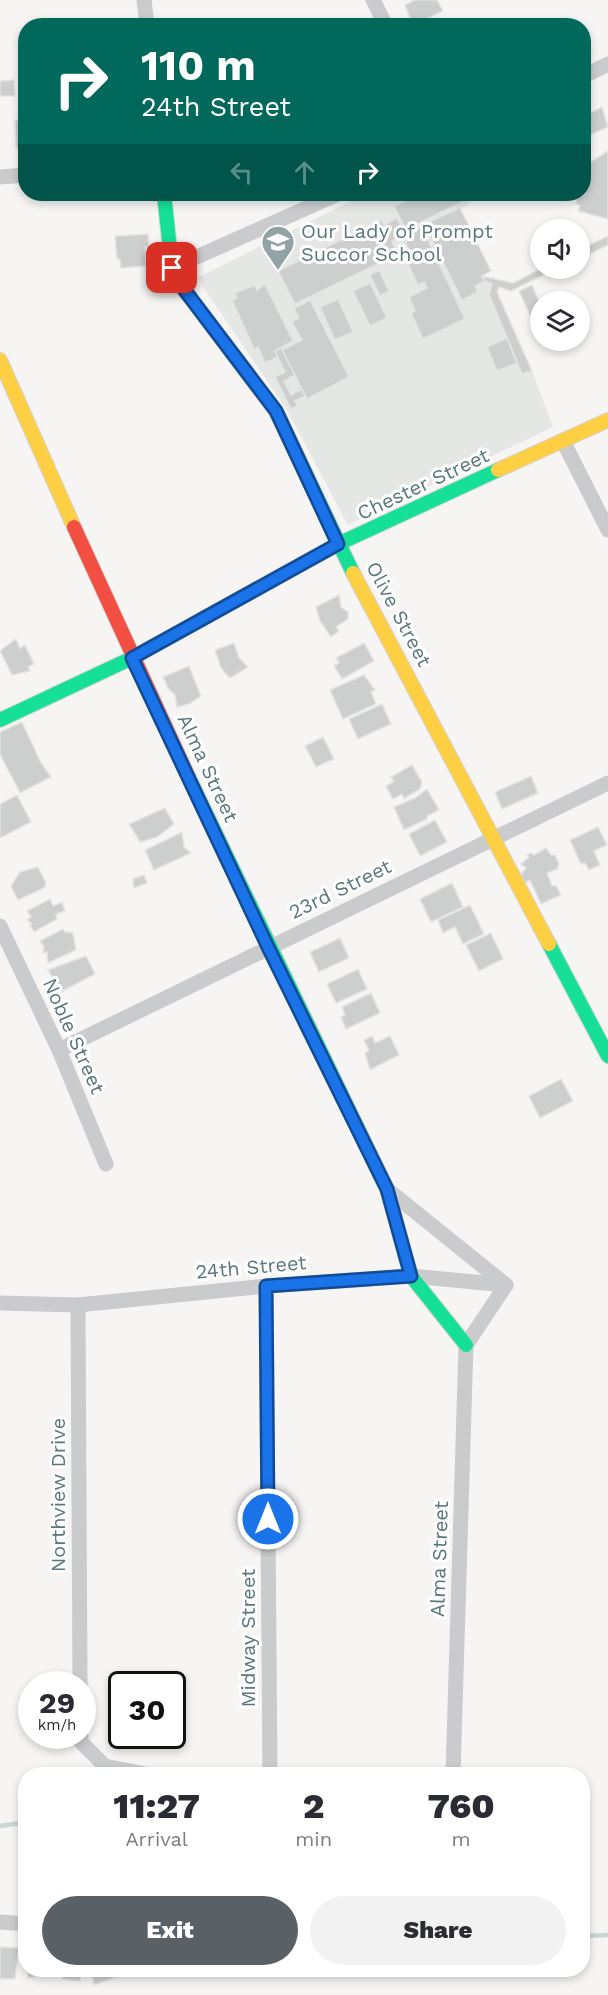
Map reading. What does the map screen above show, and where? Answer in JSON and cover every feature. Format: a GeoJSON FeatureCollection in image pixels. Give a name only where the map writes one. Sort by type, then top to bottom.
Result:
{"type":"FeatureCollection","features":[{"type":"Feature","properties":{"kind":"street"},"geometry":{"type":"LineString","coordinates":[[144,0],[146,18]]}},
{"type":"Feature","properties":{"kind":"street"},"geometry":{"type":"LineString","coordinates":[[373,0],[382,18]]}},
{"type":"Feature","properties":{"kind":"street"},"geometry":{"type":"LineString","coordinates":[[591,72],[608,64]]}},
{"type":"Feature","properties":{"kind":"street"},"geometry":{"type":"LineString","coordinates":[[0,177],[18,176]]}},
{"type":"Feature","properties":{"kind":"street","name":"Olive Street"},"geometry":{"type":"LineString","coordinates":[[165,201],[172,268],[183,288],[276,411],[338,544],[608,1056]]}},
{"type":"Feature","properties":{"kind":"street"},"geometry":{"type":"LineString","coordinates":[[172,268],[322,201]]}},
{"type":"Feature","properties":{"kind":"street","name":"Alma Street"},"geometry":{"type":"LineString","coordinates":[[0,360],[132,658],[268,947],[387,1189],[411,1276],[466,1345],[453,1767]]}},
{"type":"Feature","properties":{"kind":"street","name":"Chester Street"},"geometry":{"type":"LineString","coordinates":[[0,720],[132,658],[338,544],[608,420]]}},
{"type":"Feature","properties":{"kind":"street"},"geometry":{"type":"LineString","coordinates":[[563,441],[608,530]]}},
{"type":"Feature","properties":{"kind":"street","name":"23rd Street"},"geometry":{"type":"LineString","coordinates":[[59,1050],[608,783]]}},
{"type":"Feature","properties":{"kind":"street","name":"Noble Street"},"geometry":{"type":"LineString","coordinates":[[0,926],[59,1050],[106,1164]]}},
{"type":"Feature","properties":{"kind":"street","name":"Alma Street"},"geometry":{"type":"LineString","coordinates":[[387,1189],[506,1285]]}},
{"type":"Feature","properties":{"kind":"street","name":"24th Street"},"geometry":{"type":"LineString","coordinates":[[0,1303],[78,1305],[266,1286],[411,1276],[506,1285]]}},
{"type":"Feature","properties":{"kind":"street"},"geometry":{"type":"LineString","coordinates":[[466,1345],[506,1285]]}},
{"type":"Feature","properties":{"kind":"street","name":"Midway Street"},"geometry":{"type":"LineString","coordinates":[[266,1286],[270,1767]]}},
{"type":"Feature","properties":{"kind":"street","name":"Northview Drive"},"geometry":{"type":"LineString","coordinates":[[78,1305],[80,1671]]}},
{"type":"Feature","properties":{"kind":"street"},"geometry":{"type":"LineString","coordinates":[[90,1749],[105,1766],[110,1767]]}},
{"type":"Feature","properties":{"kind":"street"},"geometry":{"type":"LineString","coordinates":[[0,1922],[18,1923]]}},
{"type":"Feature","properties":{"kind":"shaded area"},"geometry":{"type":"Polygon","coordinates":[[[351,201],[468,201],[470,204],[460,209],[491,271],[482,276],[485,281],[492,284],[489,294],[522,374],[532,371],[553,427],[348,525],[287,410],[197,278],[351,201]]]}},
{"type":"Feature","properties":{"kind":"building"},"geometry":{"type":"Polygon","coordinates":[[[414,0],[437,0],[443,11],[428,18],[410,18],[405,5],[414,0]]]}},
{"type":"Feature","properties":{"kind":"building"},"geometry":{"type":"Polygon","coordinates":[[[14,80],[15,96],[0,96],[0,81],[14,80]]]}},
{"type":"Feature","properties":{"kind":"building"},"geometry":{"type":"Polygon","coordinates":[[[602,107],[608,127],[591,135],[591,112],[602,107]]]}},
{"type":"Feature","properties":{"kind":"building"},"geometry":{"type":"Polygon","coordinates":[[[15,120],[18,120],[18,148],[16,148],[15,120]]]}},
{"type":"Feature","properties":{"kind":"building"},"geometry":{"type":"Polygon","coordinates":[[[608,151],[608,219],[578,211],[580,205],[576,204],[576,201],[591,201],[591,162],[608,151]]]}},
{"type":"Feature","properties":{"kind":"building"},"geometry":{"type":"Polygon","coordinates":[[[405,201],[464,201],[406,230],[394,206],[405,201]]]}},
{"type":"Feature","properties":{"kind":"building"},"geometry":{"type":"Polygon","coordinates":[[[460,208],[491,271],[482,276],[485,281],[475,286],[478,292],[462,300],[424,224],[460,208]]]}},
{"type":"Feature","properties":{"kind":"building"},"geometry":{"type":"Polygon","coordinates":[[[397,218],[405,234],[392,241],[398,254],[295,304],[278,271],[381,220],[384,225],[397,218]]]}},
{"type":"Feature","properties":{"kind":"building"},"geometry":{"type":"Polygon","coordinates":[[[422,227],[465,319],[423,339],[411,313],[415,311],[409,297],[427,288],[424,282],[418,285],[407,262],[413,259],[405,242],[410,240],[407,234],[422,227]]]}},
{"type":"Feature","properties":{"kind":"building"},"geometry":{"type":"Polygon","coordinates":[[[148,234],[149,247],[145,247],[146,266],[121,268],[120,259],[117,259],[115,236],[148,234]]]}},
{"type":"Feature","properties":{"kind":"building"},"geometry":{"type":"Polygon","coordinates":[[[608,236],[608,245],[590,254],[590,245],[608,236]]]}},
{"type":"Feature","properties":{"kind":"building"},"geometry":{"type":"Polygon","coordinates":[[[379,270],[389,291],[380,296],[370,275],[379,270]]]}},
{"type":"Feature","properties":{"kind":"building"},"geometry":{"type":"Polygon","coordinates":[[[530,274],[530,279],[536,279],[511,291],[499,287],[497,292],[532,371],[522,374],[489,294],[492,284],[485,281],[482,276],[513,283],[530,274]]]}},
{"type":"Feature","properties":{"kind":"building"},"geometry":{"type":"Polygon","coordinates":[[[370,283],[387,318],[370,326],[353,291],[370,283]]]}},
{"type":"Feature","properties":{"kind":"building"},"geometry":{"type":"Polygon","coordinates":[[[265,284],[293,341],[275,351],[278,357],[265,363],[258,347],[254,349],[232,300],[237,298],[235,293],[255,285],[257,290],[265,284]]]}},
{"type":"Feature","properties":{"kind":"building"},"geometry":{"type":"Polygon","coordinates":[[[532,285],[535,291],[530,291],[530,315],[519,291],[532,285]]]}},
{"type":"Feature","properties":{"kind":"building"},"geometry":{"type":"Polygon","coordinates":[[[338,299],[353,332],[335,340],[320,307],[338,299]]]}},
{"type":"Feature","properties":{"kind":"building"},"geometry":{"type":"Polygon","coordinates":[[[310,300],[349,377],[307,399],[282,350],[302,340],[292,322],[299,318],[294,308],[310,300]]]}},
{"type":"Feature","properties":{"kind":"building"},"geometry":{"type":"Polygon","coordinates":[[[507,338],[517,363],[497,371],[487,347],[507,338]]]}},
{"type":"Feature","properties":{"kind":"building"},"geometry":{"type":"Polygon","coordinates":[[[285,346],[282,350],[295,375],[284,381],[291,395],[302,389],[305,396],[295,401],[298,406],[291,409],[275,377],[285,372],[275,351],[285,346]]]}},
{"type":"Feature","properties":{"kind":"building"},"geometry":{"type":"Polygon","coordinates":[[[339,595],[341,607],[348,612],[348,619],[336,627],[339,631],[331,637],[320,621],[316,607],[339,595]]]}},
{"type":"Feature","properties":{"kind":"building"},"geometry":{"type":"Polygon","coordinates":[[[16,639],[20,648],[25,645],[34,664],[28,667],[30,671],[12,675],[0,651],[16,639]]]}},
{"type":"Feature","properties":{"kind":"building"},"geometry":{"type":"Polygon","coordinates":[[[234,643],[239,658],[248,667],[230,678],[221,668],[215,650],[234,643]]]}},
{"type":"Feature","properties":{"kind":"building"},"geometry":{"type":"Polygon","coordinates":[[[364,643],[374,661],[342,679],[334,666],[339,663],[336,658],[364,643]]]}},
{"type":"Feature","properties":{"kind":"building"},"geometry":{"type":"Polygon","coordinates":[[[189,666],[201,696],[189,704],[177,707],[175,695],[168,688],[163,677],[189,666]]]}},
{"type":"Feature","properties":{"kind":"building"},"geometry":{"type":"Polygon","coordinates":[[[364,675],[375,690],[371,692],[376,704],[343,719],[330,690],[364,675]]]}},
{"type":"Feature","properties":{"kind":"building"},"geometry":{"type":"Polygon","coordinates":[[[382,704],[391,724],[358,739],[349,719],[382,704]]]}},
{"type":"Feature","properties":{"kind":"building"},"geometry":{"type":"Polygon","coordinates":[[[22,722],[40,761],[51,777],[20,793],[0,754],[0,732],[22,722]]]}},
{"type":"Feature","properties":{"kind":"building"},"geometry":{"type":"Polygon","coordinates":[[[323,737],[334,759],[316,767],[305,746],[323,737]]]}},
{"type":"Feature","properties":{"kind":"building"},"geometry":{"type":"Polygon","coordinates":[[[412,765],[422,782],[420,789],[404,799],[402,794],[393,799],[386,786],[394,781],[391,777],[412,765]]]}},
{"type":"Feature","properties":{"kind":"building"},"geometry":{"type":"Polygon","coordinates":[[[531,776],[538,793],[502,809],[495,792],[531,776]]]}},
{"type":"Feature","properties":{"kind":"building"},"geometry":{"type":"Polygon","coordinates":[[[427,789],[439,810],[427,816],[427,819],[404,830],[394,807],[415,798],[427,789]]]}},
{"type":"Feature","properties":{"kind":"building"},"geometry":{"type":"Polygon","coordinates":[[[17,795],[31,822],[0,838],[0,804],[17,795]]]}},
{"type":"Feature","properties":{"kind":"building"},"geometry":{"type":"Polygon","coordinates":[[[165,808],[174,824],[157,837],[140,842],[129,824],[165,808]]]}},
{"type":"Feature","properties":{"kind":"building"},"geometry":{"type":"Polygon","coordinates":[[[435,820],[447,842],[420,856],[409,834],[435,820]]]}},
{"type":"Feature","properties":{"kind":"building"},"geometry":{"type":"Polygon","coordinates":[[[598,827],[607,845],[594,851],[600,865],[589,870],[585,863],[581,864],[570,840],[598,827]]]}},
{"type":"Feature","properties":{"kind":"building"},"geometry":{"type":"Polygon","coordinates":[[[182,832],[184,847],[191,853],[154,870],[145,850],[182,832]]]}},
{"type":"Feature","properties":{"kind":"building"},"geometry":{"type":"Polygon","coordinates":[[[546,848],[551,855],[555,855],[559,864],[557,869],[547,873],[552,886],[556,886],[561,895],[541,904],[530,880],[525,883],[521,874],[526,868],[521,864],[529,857],[527,855],[531,853],[534,855],[546,848]]]}},
{"type":"Feature","properties":{"kind":"building"},"geometry":{"type":"Polygon","coordinates":[[[38,867],[46,883],[44,888],[18,900],[11,886],[20,872],[38,867]]]}},
{"type":"Feature","properties":{"kind":"building"},"geometry":{"type":"Polygon","coordinates":[[[144,875],[147,883],[134,888],[133,879],[144,875]]]}},
{"type":"Feature","properties":{"kind":"building"},"geometry":{"type":"Polygon","coordinates":[[[452,883],[463,907],[431,922],[420,899],[452,883]]]}},
{"type":"Feature","properties":{"kind":"building"},"geometry":{"type":"Polygon","coordinates":[[[50,899],[53,906],[62,902],[65,911],[56,914],[57,919],[34,932],[30,925],[32,924],[27,920],[31,917],[27,911],[50,899]]]}},
{"type":"Feature","properties":{"kind":"building"},"geometry":{"type":"Polygon","coordinates":[[[470,905],[484,934],[463,944],[455,927],[443,933],[438,920],[470,905]]]}},
{"type":"Feature","properties":{"kind":"building"},"geometry":{"type":"Polygon","coordinates":[[[63,929],[65,932],[73,933],[76,950],[48,963],[47,952],[43,953],[44,947],[40,941],[63,929]]]}},
{"type":"Feature","properties":{"kind":"building"},"geometry":{"type":"Polygon","coordinates":[[[491,933],[503,959],[479,971],[466,945],[491,933]]]}},
{"type":"Feature","properties":{"kind":"building"},"geometry":{"type":"Polygon","coordinates":[[[340,938],[349,958],[319,972],[310,952],[340,938]]]}},
{"type":"Feature","properties":{"kind":"building"},"geometry":{"type":"Polygon","coordinates":[[[86,956],[95,974],[61,992],[48,970],[86,956]]]}},
{"type":"Feature","properties":{"kind":"building"},"geometry":{"type":"Polygon","coordinates":[[[358,969],[367,989],[336,1003],[327,984],[358,969]]]}},
{"type":"Feature","properties":{"kind":"building"},"geometry":{"type":"Polygon","coordinates":[[[371,993],[380,1013],[346,1029],[341,1017],[345,1015],[342,1007],[371,993]]]}},
{"type":"Feature","properties":{"kind":"building"},"geometry":{"type":"Polygon","coordinates":[[[372,1036],[375,1043],[390,1036],[399,1055],[370,1070],[365,1053],[369,1051],[364,1040],[372,1036]]]}},
{"type":"Feature","properties":{"kind":"building"},"geometry":{"type":"Polygon","coordinates":[[[561,1079],[573,1101],[540,1118],[529,1096],[561,1079]]]}},
{"type":"Feature","properties":{"kind":"building"},"geometry":{"type":"Polygon","coordinates":[[[0,1947],[18,1948],[15,1979],[0,1979],[0,1947]]]}},
{"type":"Feature","properties":{"kind":"building"},"geometry":{"type":"Polygon","coordinates":[[[63,1977],[80,1977],[80,1981],[63,1979],[63,1977]]]}},
{"type":"Feature","properties":{"kind":"building"},"geometry":{"type":"Polygon","coordinates":[[[92,1977],[116,1977],[94,1985],[92,1977]]]}},
{"type":"Feature","properties":{"kind":"waterway"},"geometry":{"type":"LineString","coordinates":[[0,1826],[18,1823]]}},
{"type":"Feature","properties":{"kind":"waterway"},"geometry":{"type":"LineString","coordinates":[[590,1936],[608,1935]]}},
{"type":"Feature","properties":{"kind":"traffic: fast"},"geometry":{"type":"LineString","coordinates":[[165,201],[172,268],[183,288],[276,411],[353,573]]}},
{"type":"Feature","properties":{"kind":"traffic: fast"},"geometry":{"type":"LineString","coordinates":[[0,720],[132,658],[338,544],[498,470]]}},
{"type":"Feature","properties":{"kind":"traffic: fast"},"geometry":{"type":"LineString","coordinates":[[189,778],[387,1189],[411,1276],[466,1345]]}},
{"type":"Feature","properties":{"kind":"traffic: fast"},"geometry":{"type":"LineString","coordinates":[[549,944],[608,1056]]}},
{"type":"Feature","properties":{"kind":"traffic: slow"},"geometry":{"type":"LineString","coordinates":[[0,360],[74,527]]}},
{"type":"Feature","properties":{"kind":"traffic: slow"},"geometry":{"type":"LineString","coordinates":[[498,470],[608,420]]}},
{"type":"Feature","properties":{"kind":"traffic: slow"},"geometry":{"type":"LineString","coordinates":[[353,573],[549,944]]}},
{"type":"Feature","properties":{"kind":"traffic: jam"},"geometry":{"type":"LineString","coordinates":[[74,527],[189,778]]}},
{"type":"Feature","properties":{"kind":"place","name":"Our Lady of Prompt Succor School"},"geometry":{"type":"Point","coordinates":[278,271]}},
{"type":"Feature","properties":{"kind":"route"},"geometry":{"type":"LineString","coordinates":[[172,268],[183,288],[276,411],[338,544],[132,658],[268,947],[387,1189],[411,1276],[266,1286],[268,1519]]}}]}
